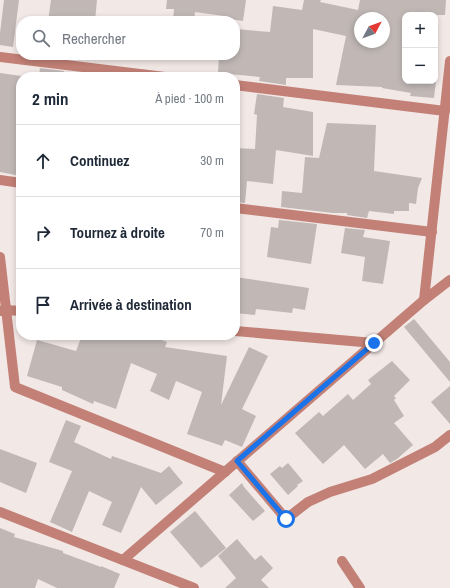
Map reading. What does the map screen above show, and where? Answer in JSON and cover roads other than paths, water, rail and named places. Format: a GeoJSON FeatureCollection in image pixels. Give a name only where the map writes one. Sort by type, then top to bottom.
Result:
{"type":"FeatureCollection","features":[{"type":"Feature","properties":{"kind":"street"},"geometry":{"type":"LineString","coordinates":[[0,57],[16,59]]}},
{"type":"Feature","properties":{"kind":"street"},"geometry":{"type":"LineString","coordinates":[[25,60],[124,72]]}},
{"type":"Feature","properties":{"kind":"street"},"geometry":{"type":"LineString","coordinates":[[424,300],[450,61]]}},
{"type":"Feature","properties":{"kind":"street"},"geometry":{"type":"LineString","coordinates":[[240,87],[444,111]]}},
{"type":"Feature","properties":{"kind":"street"},"geometry":{"type":"LineString","coordinates":[[0,180],[16,182]]}},
{"type":"Feature","properties":{"kind":"street"},"geometry":{"type":"LineString","coordinates":[[240,209],[432,232]]}},
{"type":"Feature","properties":{"kind":"street"},"geometry":{"type":"LineString","coordinates":[[0,257],[3,311],[15,387],[225,472]]}},
{"type":"Feature","properties":{"kind":"street"},"geometry":{"type":"LineString","coordinates":[[123,560],[424,300],[450,280]]}},
{"type":"Feature","properties":{"kind":"street"},"geometry":{"type":"LineString","coordinates":[[3,311],[16,311]]}},
{"type":"Feature","properties":{"kind":"street"},"geometry":{"type":"LineString","coordinates":[[240,330],[374,343]]}},
{"type":"Feature","properties":{"kind":"street"},"geometry":{"type":"LineString","coordinates":[[237,461],[286,519],[308,502],[330,492],[372,479],[435,447],[450,435]]}},
{"type":"Feature","properties":{"kind":"street"},"geometry":{"type":"LineString","coordinates":[[0,512],[194,588]]}},
{"type":"Feature","properties":{"kind":"street"},"geometry":{"type":"LineString","coordinates":[[342,561],[360,588]]}}]}
